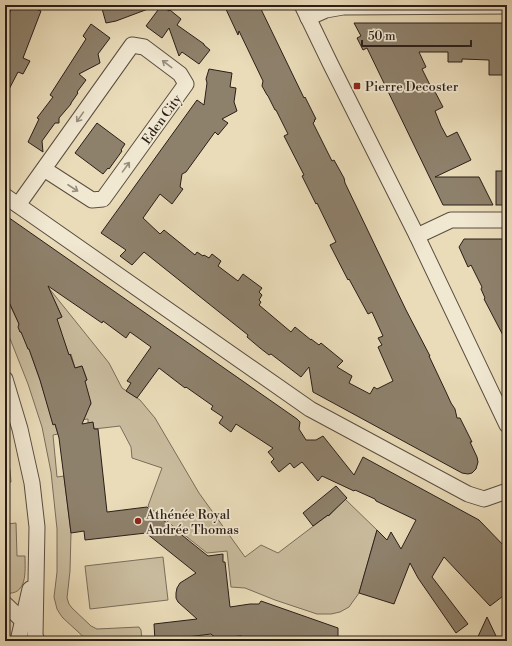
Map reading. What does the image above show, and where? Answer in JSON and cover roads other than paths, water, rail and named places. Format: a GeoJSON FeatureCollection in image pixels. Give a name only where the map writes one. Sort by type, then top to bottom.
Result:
{"type":"FeatureCollection","features":[{"type":"Feature","properties":{"kind":"street"},"geometry":{"type":"LineString","coordinates":[[507,6],[343,7],[305,12],[416,236],[507,425]]}},
{"type":"Feature","properties":{"kind":"street","name":"Eden City"},"geometry":{"type":"LineString","coordinates":[[18,205],[132,45],[144,47],[180,74],[186,84],[103,198],[92,200],[44,169]]}},
{"type":"Feature","properties":{"kind":"street"},"geometry":{"type":"LineString","coordinates":[[5,196],[310,409],[468,494],[484,499],[507,491]]}},
{"type":"Feature","properties":{"kind":"street"},"geometry":{"type":"LineString","coordinates":[[416,236],[451,220],[507,220]]}},
{"type":"Feature","properties":{"kind":"street"},"geometry":{"type":"LineString","coordinates":[[5,379],[20,429],[32,483],[37,527],[35,635],[37,641]]}},
{"type":"Feature","properties":{"kind":"street"},"geometry":{"type":"LineString","coordinates":[[18,641],[22,620],[36,569]]}},
{"type":"Feature","properties":{"kind":"street"},"geometry":{"type":"LineString","coordinates":[[5,604],[22,620]]}},
{"type":"Feature","properties":{"kind":"place","name":"Pierre Decoster"},"geometry":{"type":"Point","coordinates":[357,86]}},
{"type":"Feature","properties":{"kind":"place","name":"Athénée Royal Andrée Thomas"},"geometry":{"type":"Point","coordinates":[138,521]}}]}
